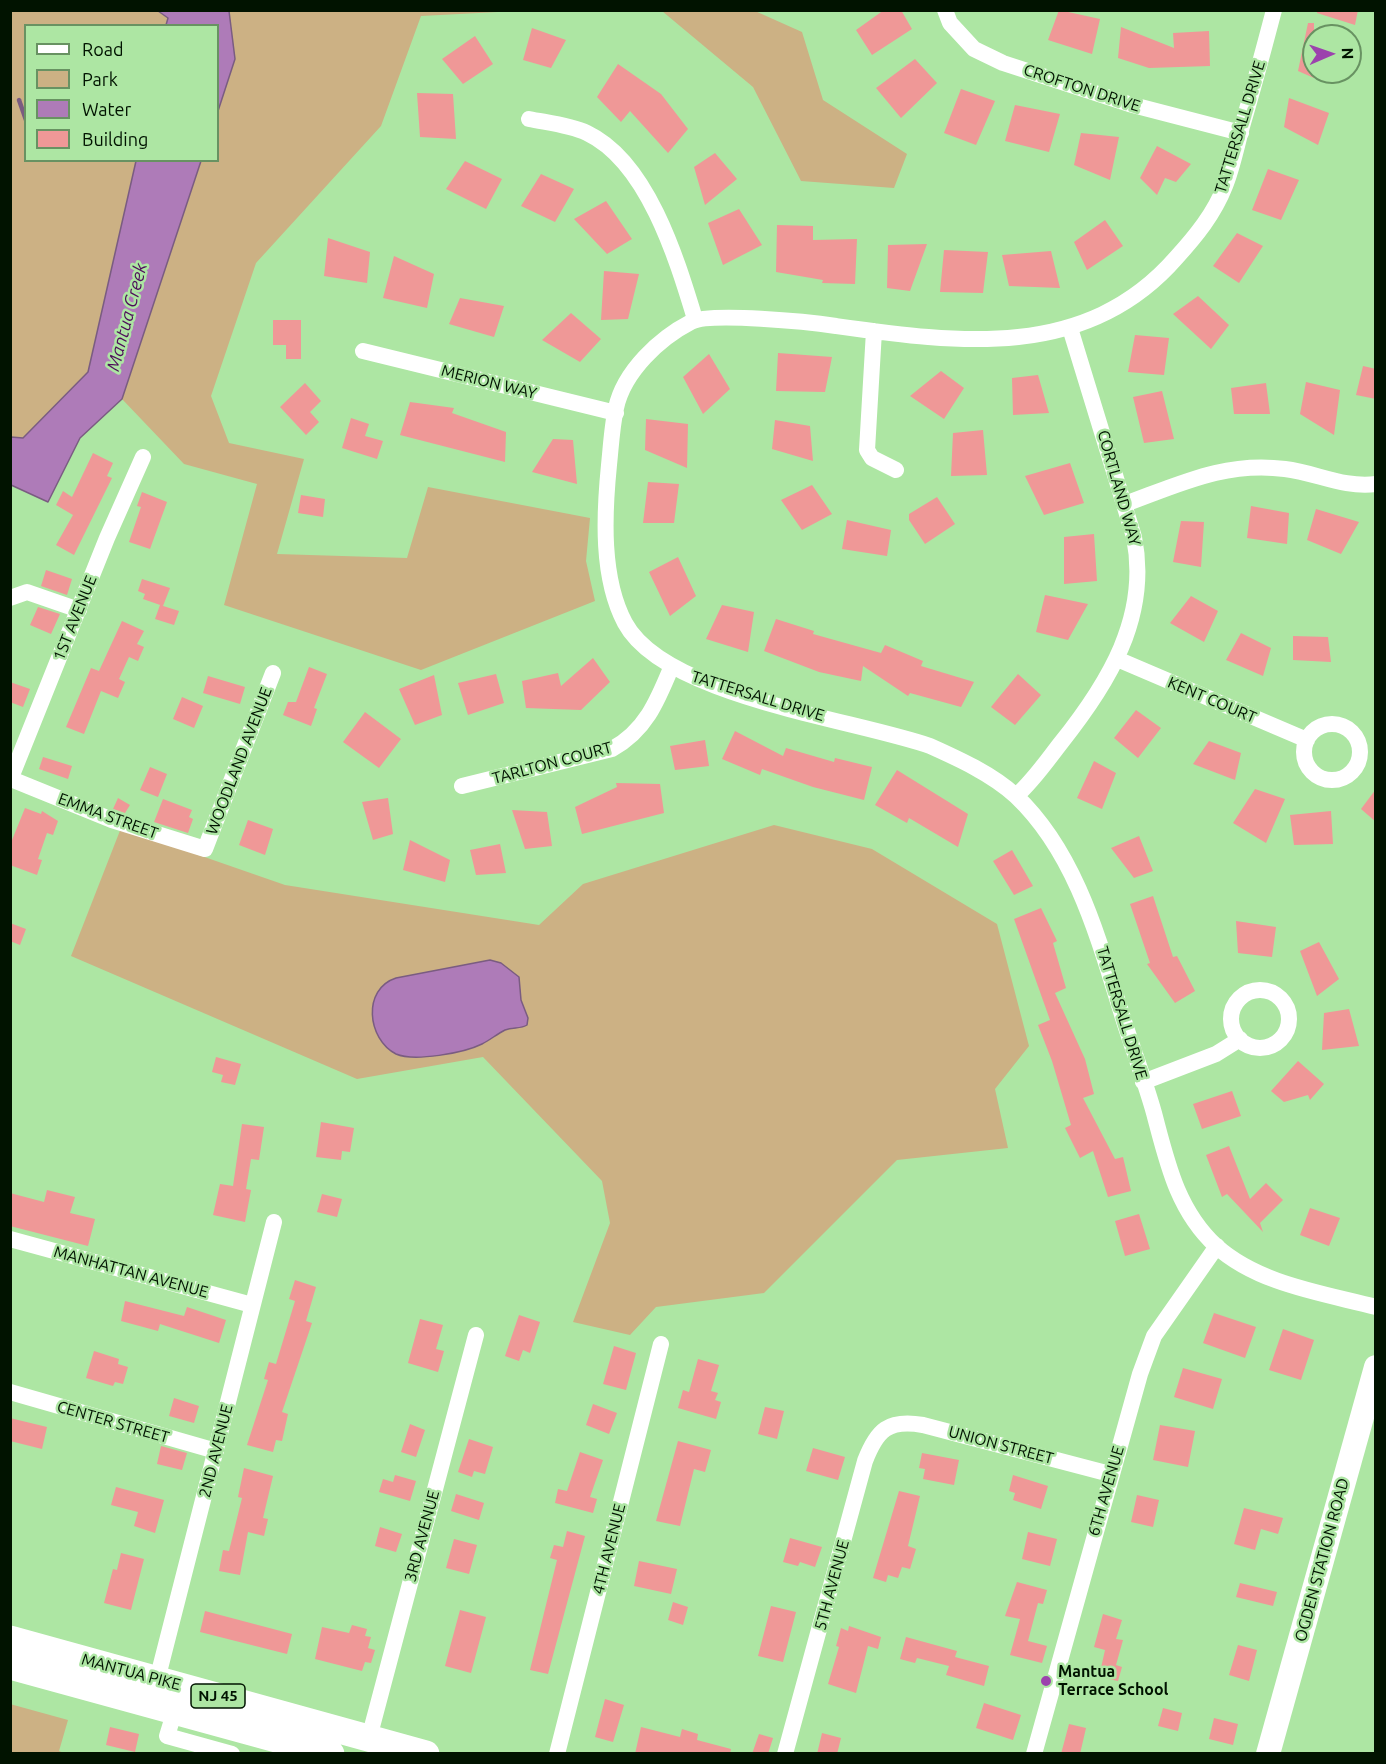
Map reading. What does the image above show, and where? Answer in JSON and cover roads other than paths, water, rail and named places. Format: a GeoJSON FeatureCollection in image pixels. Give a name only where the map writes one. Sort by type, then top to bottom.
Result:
{"type":"FeatureCollection","features":[{"type":"Feature","properties":{"kind":"main road","name":"MANTUA PIKE"},"geometry":{"type":"LineString","coordinates":[[10,1639],[426,1754]]}},
{"type":"Feature","properties":{"kind":"main road","name":"MANTUA PIKE"},"geometry":{"type":"LineString","coordinates":[[10,1666],[331,1754]]}},
{"type":"Feature","properties":{"kind":"street","name":"CROFTON DRIVE"},"geometry":{"type":"LineString","coordinates":[[945,10],[950,23],[974,49],[1003,63],[1128,104],[1240,133]]}},
{"type":"Feature","properties":{"kind":"street","name":"TATTERSALL DRIVE"},"geometry":{"type":"LineString","coordinates":[[1274,10],[1225,187],[1204,226],[1160,277],[1107,313],[1070,328],[1027,338],[992,340],[874,331],[764,319],[695,319],[666,338],[648,354],[616,404],[608,470],[609,566],[616,602],[626,626],[652,655],[671,668],[709,685],[930,746],[956,758],[1016,796],[1050,838],[1088,911],[1177,1189],[1197,1226],[1242,1266],[1316,1291],[1376,1307]]}},
{"type":"Feature","properties":{"kind":"street"},"geometry":{"type":"LineString","coordinates":[[530,119],[564,125],[588,134],[611,149],[636,180],[659,219],[672,247],[695,319]]}},
{"type":"Feature","properties":{"kind":"street","name":"CORTLAND WAY"},"geometry":{"type":"LineString","coordinates":[[1016,796],[1028,785],[1081,718],[1117,660],[1134,616],[1138,557],[1125,504],[1070,328]]}},
{"type":"Feature","properties":{"kind":"street"},"geometry":{"type":"LineString","coordinates":[[874,331],[867,450],[872,458],[896,470]]}},
{"type":"Feature","properties":{"kind":"street","name":"MERION WAY"},"geometry":{"type":"LineString","coordinates":[[363,351],[616,412]]}},
{"type":"Feature","properties":{"kind":"street","name":"1ST AVENUE"},"geometry":{"type":"LineString","coordinates":[[11,779],[143,457]]}},
{"type":"Feature","properties":{"kind":"street"},"geometry":{"type":"LineString","coordinates":[[1125,504],[1233,467],[1287,469],[1346,485],[1376,484]]}},
{"type":"Feature","properties":{"kind":"street"},"geometry":{"type":"LineString","coordinates":[[10,598],[27,592],[79,610]]}},
{"type":"Feature","properties":{"kind":"street","name":"KENT COURT"},"geometry":{"type":"LineString","coordinates":[[1117,660],[1307,740]]}},
{"type":"Feature","properties":{"kind":"street","name":"TARLTON COURT"},"geometry":{"type":"LineString","coordinates":[[462,786],[612,749],[630,739],[654,710],[671,668]]}},
{"type":"Feature","properties":{"kind":"street","name":"WOODLAND AVENUE"},"geometry":{"type":"LineString","coordinates":[[205,849],[273,673]]}},
{"type":"Feature","properties":{"kind":"street","name":"EMMA STREET"},"geometry":{"type":"LineString","coordinates":[[11,779],[112,820],[205,849]]}},
{"type":"Feature","properties":{"kind":"street"},"geometry":{"type":"LineString","coordinates":[[1143,1082],[1216,1054],[1240,1040]]}},
{"type":"Feature","properties":{"kind":"street","name":"2ND AVENUE"},"geometry":{"type":"LineString","coordinates":[[157,1680],[274,1222]]}},
{"type":"Feature","properties":{"kind":"street","name":"MANHATTAN AVENUE"},"geometry":{"type":"LineString","coordinates":[[10,1239],[252,1305]]}},
{"type":"Feature","properties":{"kind":"street","name":"6TH AVENUE"},"geometry":{"type":"LineString","coordinates":[[1034,1754],[1110,1474],[1154,1336],[1217,1246]]}},
{"type":"Feature","properties":{"kind":"street","name":"3RD AVENUE"},"geometry":{"type":"LineString","coordinates":[[369,1738],[476,1335]]}},
{"type":"Feature","properties":{"kind":"street","name":"4TH AVENUE"},"geometry":{"type":"LineString","coordinates":[[557,1754],[661,1344]]}},
{"type":"Feature","properties":{"kind":"street","name":"OGDEN STATION ROAD"},"geometry":{"type":"LineString","coordinates":[[1268,1754],[1376,1367]]}},
{"type":"Feature","properties":{"kind":"street","name":"CENTER STREET"},"geometry":{"type":"LineString","coordinates":[[10,1392],[216,1451]]}},
{"type":"Feature","properties":{"kind":"street","name":"UNION STREET"},"geometry":{"type":"LineString","coordinates":[[892,1425],[906,1422],[923,1425],[1110,1474]]}},
{"type":"Feature","properties":{"kind":"street","name":"5TH AVENUE"},"geometry":{"type":"LineString","coordinates":[[785,1754],[865,1461],[875,1438],[892,1425]]}},
{"type":"Feature","properties":{"kind":"street"},"geometry":{"type":"LineString","coordinates":[[176,1710],[167,1736],[232,1754]]}},
{"type":"Feature","properties":{"kind":"water"},"geometry":{"type":"Polygon","coordinates":[[[158,11],[229,11],[235,59],[219,108],[219,24],[166,24],[168,18],[158,11]]]}},
{"type":"Feature","properties":{"kind":"water","name":"Mantua Creek"},"geometry":{"type":"Polygon","coordinates":[[[136,162],[201,162],[122,399],[80,438],[48,502],[11,485],[11,437],[23,438],[88,372],[136,162]]]}},
{"type":"Feature","properties":{"kind":"water"},"geometry":{"type":"Polygon","coordinates":[[[490,960],[501,963],[519,977],[521,1000],[528,1018],[527,1025],[505,1030],[474,1047],[452,1053],[426,1057],[404,1056],[386,1047],[374,1026],[372,1014],[373,1003],[385,984],[396,978],[490,960]]]}},
{"type":"Feature","properties":{"kind":"waterway"},"geometry":{"type":"LineString","coordinates":[[19,100],[24,114]]}},
{"type":"Feature","properties":{"kind":"place","name":"Mantua Terrace School"},"geometry":{"type":"Point","coordinates":[1046,1681]}}]}
